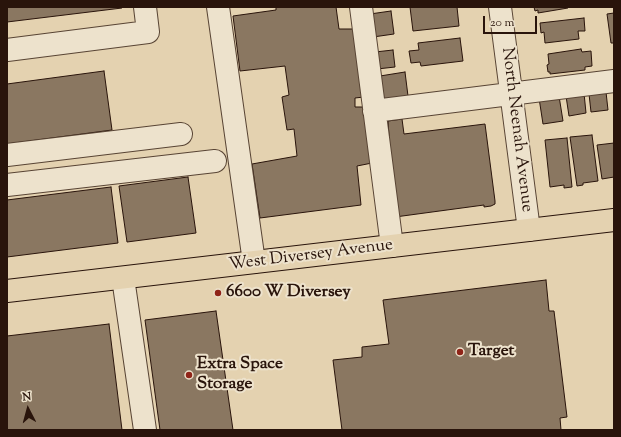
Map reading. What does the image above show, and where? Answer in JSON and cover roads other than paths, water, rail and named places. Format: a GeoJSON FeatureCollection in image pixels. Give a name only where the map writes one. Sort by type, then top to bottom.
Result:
{"type":"FeatureCollection","features":[{"type":"Feature","properties":{"kind":"main road","name":"West Diversey Avenue"},"geometry":{"type":"LineString","coordinates":[[7,291],[614,220]]}},
{"type":"Feature","properties":{"kind":"street"},"geometry":{"type":"LineString","coordinates":[[7,50],[148,32],[145,7]]}},
{"type":"Feature","properties":{"kind":"street"},"geometry":{"type":"LineString","coordinates":[[218,7],[254,262]]}},
{"type":"Feature","properties":{"kind":"street"},"geometry":{"type":"LineString","coordinates":[[361,7],[392,246]]}},
{"type":"Feature","properties":{"kind":"street","name":"North Neenah Avenue"},"geometry":{"type":"LineString","coordinates":[[500,7],[529,230]]}},
{"type":"Feature","properties":{"kind":"street"},"geometry":{"type":"LineString","coordinates":[[374,111],[614,81]]}},
{"type":"Feature","properties":{"kind":"street"},"geometry":{"type":"LineString","coordinates":[[7,155],[181,134]]}},
{"type":"Feature","properties":{"kind":"street"},"geometry":{"type":"LineString","coordinates":[[7,185],[215,161]]}},
{"type":"Feature","properties":{"kind":"street"},"geometry":{"type":"LineString","coordinates":[[123,278],[145,430]]}},
{"type":"Feature","properties":{"kind":"place","name":"6600 W Diversey"},"geometry":{"type":"Point","coordinates":[218,293]}},
{"type":"Feature","properties":{"kind":"place","name":"Target"},"geometry":{"type":"Point","coordinates":[460,352]}},
{"type":"Feature","properties":{"kind":"place","name":"Extra Space Storage"},"geometry":{"type":"Point","coordinates":[189,375]}}]}
